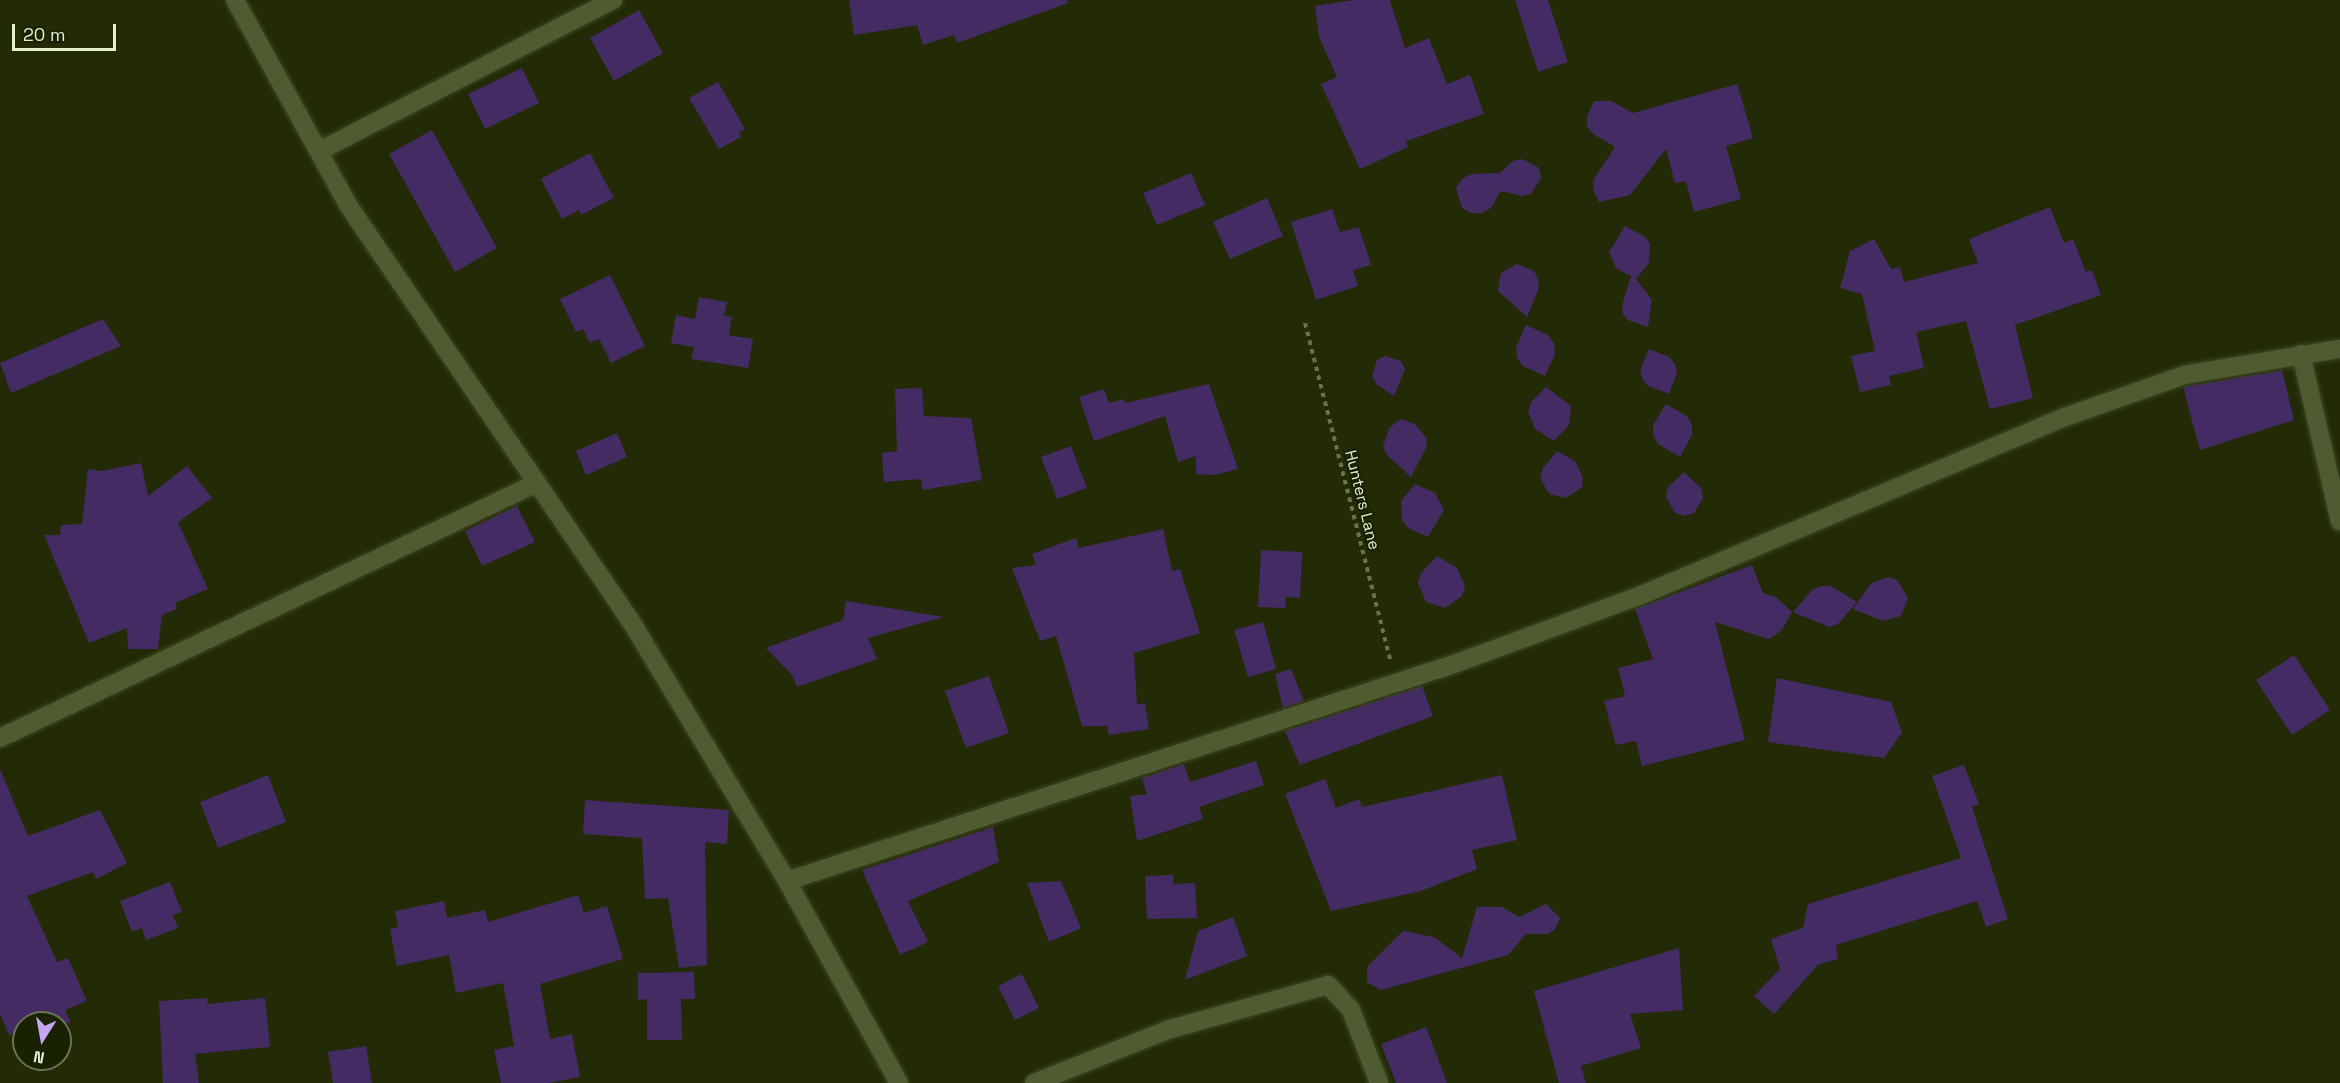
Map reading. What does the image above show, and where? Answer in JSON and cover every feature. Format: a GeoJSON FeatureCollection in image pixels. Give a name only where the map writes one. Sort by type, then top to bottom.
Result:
{"type":"FeatureCollection","features":[{"type":"Feature","properties":{"kind":"street"},"geometry":{"type":"LineString","coordinates":[[235,0],[348,204],[629,618],[787,881],[899,1083]]}},
{"type":"Feature","properties":{"kind":"street"},"geometry":{"type":"LineString","coordinates":[[319,151],[613,0]]}},
{"type":"Feature","properties":{"kind":"street"},"geometry":{"type":"LineString","coordinates":[[787,881],[1396,683],[1639,596],[2065,417],[2184,375],[2340,349]]}},
{"type":"Feature","properties":{"kind":"street"},"geometry":{"type":"LineString","coordinates":[[2301,354],[2340,522]]}},
{"type":"Feature","properties":{"kind":"street"},"geometry":{"type":"LineString","coordinates":[[0,738],[537,483]]}},
{"type":"Feature","properties":{"kind":"street"},"geometry":{"type":"LineString","coordinates":[[1034,1083],[1167,1030],[1328,985],[1350,1010],[1379,1083]]}},
{"type":"Feature","properties":{"kind":"path","name":"Hunters Lane"},"geometry":{"type":"LineString","coordinates":[[1305,323],[1396,683]]}},
{"type":"Feature","properties":{"kind":"building"},"geometry":{"type":"Polygon","coordinates":[[[849,0],[1067,0],[1068,3],[957,43],[954,35],[923,45],[917,25],[854,35],[849,0]]]}},
{"type":"Feature","properties":{"kind":"building"},"geometry":{"type":"Polygon","coordinates":[[[1353,0],[1390,0],[1405,48],[1429,38],[1447,84],[1470,75],[1484,114],[1406,141],[1408,147],[1360,169],[1321,84],[1337,77],[1319,37],[1315,6],[1353,0]]]}},
{"type":"Feature","properties":{"kind":"building"},"geometry":{"type":"Polygon","coordinates":[[[1515,0],[1548,0],[1568,62],[1538,72],[1515,0]]]}},
{"type":"Feature","properties":{"kind":"building"},"geometry":{"type":"Polygon","coordinates":[[[639,10],[663,53],[614,81],[590,38],[639,10]]]}},
{"type":"Feature","properties":{"kind":"building"},"geometry":{"type":"Polygon","coordinates":[[[522,68],[539,103],[485,129],[468,94],[522,68]]]}},
{"type":"Feature","properties":{"kind":"building"},"geometry":{"type":"Polygon","coordinates":[[[718,82],[745,129],[739,132],[741,137],[719,149],[689,98],[718,82]]]}},
{"type":"Feature","properties":{"kind":"building"},"geometry":{"type":"Polygon","coordinates":[[[1737,84],[1753,138],[1726,146],[1741,199],[1694,212],[1686,181],[1675,183],[1666,149],[1630,195],[1599,202],[1593,189],[1594,179],[1615,147],[1593,134],[1587,126],[1587,116],[1594,101],[1611,101],[1633,113],[1737,84]]]}},
{"type":"Feature","properties":{"kind":"building"},"geometry":{"type":"Polygon","coordinates":[[[432,130],[497,248],[455,272],[389,154],[432,130]]]}},
{"type":"Feature","properties":{"kind":"building"},"geometry":{"type":"Polygon","coordinates":[[[590,153],[614,198],[581,215],[579,210],[562,219],[541,179],[590,153]]]}},
{"type":"Feature","properties":{"kind":"building"},"geometry":{"type":"Polygon","coordinates":[[[1522,159],[1539,168],[1541,178],[1531,194],[1522,196],[1501,191],[1491,208],[1481,213],[1471,213],[1462,208],[1456,188],[1462,179],[1471,174],[1500,173],[1513,161],[1522,159]]]}},
{"type":"Feature","properties":{"kind":"building"},"geometry":{"type":"Polygon","coordinates":[[[1191,173],[1205,205],[1157,225],[1143,193],[1191,173]]]}},
{"type":"Feature","properties":{"kind":"building"},"geometry":{"type":"Polygon","coordinates":[[[1267,198],[1283,236],[1230,259],[1213,222],[1267,198]]]}},
{"type":"Feature","properties":{"kind":"building"},"geometry":{"type":"Polygon","coordinates":[[[2050,207],[2064,243],[2073,239],[2086,272],[2092,270],[2101,295],[2015,325],[2033,398],[1990,409],[1966,321],[1916,332],[1924,368],[1889,376],[1891,385],[1860,392],[1851,356],[1875,351],[1862,294],[1840,288],[1850,251],[1874,239],[1891,269],[1900,267],[1904,282],[1978,263],[1969,239],[2050,207]]]}},
{"type":"Feature","properties":{"kind":"building"},"geometry":{"type":"Polygon","coordinates":[[[1332,209],[1340,232],[1359,227],[1371,265],[1353,270],[1358,286],[1316,300],[1291,222],[1332,209]]]}},
{"type":"Feature","properties":{"kind":"building"},"geometry":{"type":"Polygon","coordinates":[[[1625,226],[1644,236],[1650,244],[1649,263],[1636,279],[1652,300],[1648,327],[1628,320],[1623,314],[1622,306],[1631,276],[1616,268],[1609,252],[1625,226]]]}},
{"type":"Feature","properties":{"kind":"building"},"geometry":{"type":"Polygon","coordinates":[[[1517,264],[1534,271],[1538,279],[1539,288],[1527,317],[1498,291],[1501,273],[1517,264]]]}},
{"type":"Feature","properties":{"kind":"building"},"geometry":{"type":"Polygon","coordinates":[[[610,275],[645,346],[611,363],[599,339],[590,343],[583,329],[576,332],[560,299],[610,275]]]}},
{"type":"Feature","properties":{"kind":"building"},"geometry":{"type":"Polygon","coordinates":[[[699,297],[727,302],[724,316],[732,317],[729,335],[753,339],[748,368],[691,359],[694,347],[671,343],[676,315],[695,319],[699,297]]]}},
{"type":"Feature","properties":{"kind":"building"},"geometry":{"type":"Polygon","coordinates":[[[103,319],[121,346],[11,393],[0,363],[103,319]]]}},
{"type":"Feature","properties":{"kind":"building"},"geometry":{"type":"Polygon","coordinates":[[[1526,325],[1548,335],[1554,343],[1555,354],[1545,376],[1523,366],[1517,358],[1516,348],[1526,325]]]}},
{"type":"Feature","properties":{"kind":"building"},"geometry":{"type":"Polygon","coordinates":[[[1649,349],[1669,357],[1675,364],[1677,373],[1669,394],[1648,386],[1642,379],[1640,370],[1649,349]]]}},
{"type":"Feature","properties":{"kind":"building"},"geometry":{"type":"Polygon","coordinates":[[[1385,356],[1401,361],[1405,369],[1394,396],[1376,384],[1372,376],[1377,360],[1385,356]]]}},
{"type":"Feature","properties":{"kind":"building"},"geometry":{"type":"Polygon","coordinates":[[[2282,370],[2294,420],[2200,450],[2183,387],[2282,370]]]}},
{"type":"Feature","properties":{"kind":"building"},"geometry":{"type":"Polygon","coordinates":[[[1209,384],[1238,469],[1215,475],[1196,474],[1196,456],[1178,462],[1165,416],[1094,441],[1079,397],[1104,389],[1109,403],[1124,399],[1125,403],[1209,384]]]}},
{"type":"Feature","properties":{"kind":"building"},"geometry":{"type":"Polygon","coordinates":[[[1546,387],[1571,406],[1569,425],[1554,441],[1535,429],[1528,412],[1531,402],[1546,387]]]}},
{"type":"Feature","properties":{"kind":"building"},"geometry":{"type":"Polygon","coordinates":[[[922,388],[924,416],[971,418],[982,480],[923,490],[921,479],[884,482],[882,453],[897,451],[895,389],[922,388]]]}},
{"type":"Feature","properties":{"kind":"building"},"geometry":{"type":"Polygon","coordinates":[[[1666,404],[1687,416],[1692,425],[1692,435],[1680,457],[1658,444],[1653,435],[1653,425],[1666,404]]]}},
{"type":"Feature","properties":{"kind":"building"},"geometry":{"type":"Polygon","coordinates":[[[1401,419],[1415,424],[1427,439],[1426,448],[1411,477],[1387,455],[1383,447],[1389,428],[1401,419]]]}},
{"type":"Feature","properties":{"kind":"building"},"geometry":{"type":"Polygon","coordinates":[[[617,433],[627,457],[586,475],[576,451],[617,433]]]}},
{"type":"Feature","properties":{"kind":"building"},"geometry":{"type":"Polygon","coordinates":[[[1071,446],[1087,488],[1057,499],[1041,457],[1071,446]]]}},
{"type":"Feature","properties":{"kind":"building"},"geometry":{"type":"Polygon","coordinates":[[[1557,451],[1575,461],[1583,478],[1582,487],[1566,498],[1549,494],[1540,478],[1543,468],[1557,451]]]}},
{"type":"Feature","properties":{"kind":"building"},"geometry":{"type":"Polygon","coordinates":[[[141,463],[148,496],[187,466],[212,498],[178,522],[208,589],[175,603],[177,609],[162,615],[158,649],[128,649],[127,628],[89,643],[44,535],[60,535],[61,525],[82,524],[88,469],[102,471],[141,463]]]}},
{"type":"Feature","properties":{"kind":"building"},"geometry":{"type":"Polygon","coordinates":[[[1684,472],[1701,488],[1703,498],[1694,513],[1684,516],[1675,513],[1666,497],[1668,487],[1684,472]]]}},
{"type":"Feature","properties":{"kind":"building"},"geometry":{"type":"Polygon","coordinates":[[[1415,484],[1435,493],[1444,510],[1428,537],[1408,528],[1402,520],[1401,501],[1415,484]]]}},
{"type":"Feature","properties":{"kind":"building"},"geometry":{"type":"Polygon","coordinates":[[[517,506],[535,542],[482,566],[465,531],[517,506]]]}},
{"type":"Feature","properties":{"kind":"building"},"geometry":{"type":"Polygon","coordinates":[[[1163,529],[1172,571],[1180,569],[1200,633],[1134,653],[1137,705],[1145,703],[1149,729],[1109,735],[1107,726],[1082,726],[1056,636],[1040,641],[1012,568],[1036,565],[1032,554],[1076,538],[1079,548],[1163,529]]]}},
{"type":"Feature","properties":{"kind":"building"},"geometry":{"type":"Polygon","coordinates":[[[1261,550],[1302,552],[1300,598],[1286,597],[1285,608],[1258,607],[1261,550]]]}},
{"type":"Feature","properties":{"kind":"building"},"geometry":{"type":"Polygon","coordinates":[[[1437,556],[1457,568],[1465,586],[1462,596],[1445,608],[1426,602],[1418,583],[1421,573],[1437,556]]]}},
{"type":"Feature","properties":{"kind":"building"},"geometry":{"type":"Polygon","coordinates":[[[1752,565],[1763,593],[1776,597],[1792,612],[1782,630],[1769,639],[1715,622],[1745,740],[1642,766],[1636,741],[1616,745],[1604,701],[1625,696],[1618,668],[1653,659],[1635,609],[1752,565]]]}},
{"type":"Feature","properties":{"kind":"building"},"geometry":{"type":"Polygon","coordinates":[[[1889,577],[1898,581],[1908,598],[1901,616],[1883,621],[1853,609],[1871,583],[1889,577]]]}},
{"type":"Feature","properties":{"kind":"building"},"geometry":{"type":"Polygon","coordinates":[[[1831,586],[1857,602],[1838,624],[1829,627],[1793,612],[1813,589],[1831,586]]]}},
{"type":"Feature","properties":{"kind":"building"},"geometry":{"type":"Polygon","coordinates":[[[846,601],[944,617],[868,638],[877,659],[797,687],[792,675],[766,648],[843,620],[846,601]]]}},
{"type":"Feature","properties":{"kind":"building"},"geometry":{"type":"Polygon","coordinates":[[[1263,622],[1276,669],[1248,677],[1234,630],[1263,622]]]}},
{"type":"Feature","properties":{"kind":"building"},"geometry":{"type":"Polygon","coordinates":[[[2294,655],[2330,710],[2292,735],[2256,680],[2294,655]]]}},
{"type":"Feature","properties":{"kind":"building"},"geometry":{"type":"Polygon","coordinates":[[[1291,669],[1304,701],[1283,708],[1275,674],[1291,669]]]}},
{"type":"Feature","properties":{"kind":"building"},"geometry":{"type":"Polygon","coordinates":[[[989,676],[1009,733],[966,748],[945,691],[989,676]]]}},
{"type":"Feature","properties":{"kind":"building"},"geometry":{"type":"Polygon","coordinates":[[[1777,678],[1891,702],[1902,732],[1884,758],[1768,742],[1777,678]]]}},
{"type":"Feature","properties":{"kind":"building"},"geometry":{"type":"Polygon","coordinates":[[[1422,686],[1433,716],[1300,765],[1285,731],[1422,686]]]}},
{"type":"Feature","properties":{"kind":"building"},"geometry":{"type":"Polygon","coordinates":[[[1256,761],[1264,785],[1199,807],[1203,819],[1137,841],[1130,796],[1147,794],[1142,778],[1184,764],[1190,782],[1256,761]]]}},
{"type":"Feature","properties":{"kind":"building"},"geometry":{"type":"Polygon","coordinates":[[[1964,765],[1979,804],[1972,807],[2008,919],[1986,927],[1977,901],[1836,945],[1838,959],[1818,965],[1774,1014],[1754,996],[1780,969],[1771,939],[1803,928],[1808,904],[1961,858],[1932,776],[1964,765]]]}},
{"type":"Feature","properties":{"kind":"building"},"geometry":{"type":"Polygon","coordinates":[[[0,769],[28,836],[100,810],[127,863],[96,879],[93,872],[27,896],[57,962],[68,958],[87,1001],[65,1011],[12,1011],[12,1034],[9,1035],[0,1014],[0,769]]]}},
{"type":"Feature","properties":{"kind":"building"},"geometry":{"type":"Polygon","coordinates":[[[268,775],[286,822],[218,848],[200,802],[268,775]]]}},
{"type":"Feature","properties":{"kind":"building"},"geometry":{"type":"Polygon","coordinates":[[[1502,775],[1517,840],[1472,850],[1477,869],[1421,891],[1331,911],[1285,794],[1325,779],[1336,808],[1359,799],[1362,807],[1502,775]]]}},
{"type":"Feature","properties":{"kind":"building"},"geometry":{"type":"Polygon","coordinates":[[[585,800],[729,810],[727,844],[705,842],[707,965],[679,968],[668,898],[645,899],[642,838],[583,834],[585,800]]]}},
{"type":"Feature","properties":{"kind":"building"},"geometry":{"type":"Polygon","coordinates":[[[993,827],[999,862],[908,901],[928,942],[900,955],[862,870],[993,827]]]}},
{"type":"Feature","properties":{"kind":"building"},"geometry":{"type":"Polygon","coordinates":[[[1173,875],[1173,884],[1195,883],[1197,918],[1147,919],[1145,876],[1173,875]]]}},
{"type":"Feature","properties":{"kind":"building"},"geometry":{"type":"Polygon","coordinates":[[[1061,881],[1081,928],[1049,942],[1027,883],[1061,881]]]}},
{"type":"Feature","properties":{"kind":"building"},"geometry":{"type":"Polygon","coordinates":[[[170,882],[182,912],[173,915],[178,928],[146,940],[142,928],[132,932],[120,901],[170,882]]]}},
{"type":"Feature","properties":{"kind":"building"},"geometry":{"type":"Polygon","coordinates":[[[578,895],[584,913],[607,906],[623,959],[540,984],[550,1039],[572,1034],[580,1077],[548,1083],[501,1083],[494,1050],[514,1046],[503,983],[456,993],[449,955],[397,966],[390,929],[398,927],[395,911],[444,901],[447,918],[485,910],[488,922],[578,895]]]}},
{"type":"Feature","properties":{"kind":"building"},"geometry":{"type":"Polygon","coordinates":[[[1546,904],[1560,918],[1555,929],[1548,934],[1526,934],[1508,955],[1381,990],[1367,982],[1367,967],[1403,931],[1434,937],[1462,958],[1477,907],[1502,907],[1519,917],[1546,904]]]}},
{"type":"Feature","properties":{"kind":"building"},"geometry":{"type":"Polygon","coordinates":[[[1233,917],[1247,956],[1185,980],[1198,931],[1233,917]]]}},
{"type":"Feature","properties":{"kind":"building"},"geometry":{"type":"Polygon","coordinates":[[[1679,948],[1683,1010],[1630,1014],[1641,1048],[1581,1066],[1586,1083],[1559,1083],[1534,991],[1679,948]]]}},
{"type":"Feature","properties":{"kind":"building"},"geometry":{"type":"Polygon","coordinates":[[[694,972],[695,999],[681,999],[682,1040],[647,1040],[647,999],[638,1000],[638,973],[694,972]]]}},
{"type":"Feature","properties":{"kind":"building"},"geometry":{"type":"Polygon","coordinates":[[[1022,974],[1039,1008],[1015,1020],[998,986],[1022,974]]]}},
{"type":"Feature","properties":{"kind":"building"},"geometry":{"type":"Polygon","coordinates":[[[208,998],[207,1004],[265,998],[270,1047],[195,1054],[199,1083],[163,1083],[159,1001],[208,998]]]}},
{"type":"Feature","properties":{"kind":"building"},"geometry":{"type":"Polygon","coordinates":[[[1426,1027],[1447,1083],[1396,1083],[1381,1044],[1426,1027]]]}},
{"type":"Feature","properties":{"kind":"building"},"geometry":{"type":"Polygon","coordinates":[[[366,1046],[372,1083],[333,1083],[328,1052],[366,1046]]]}}]}
